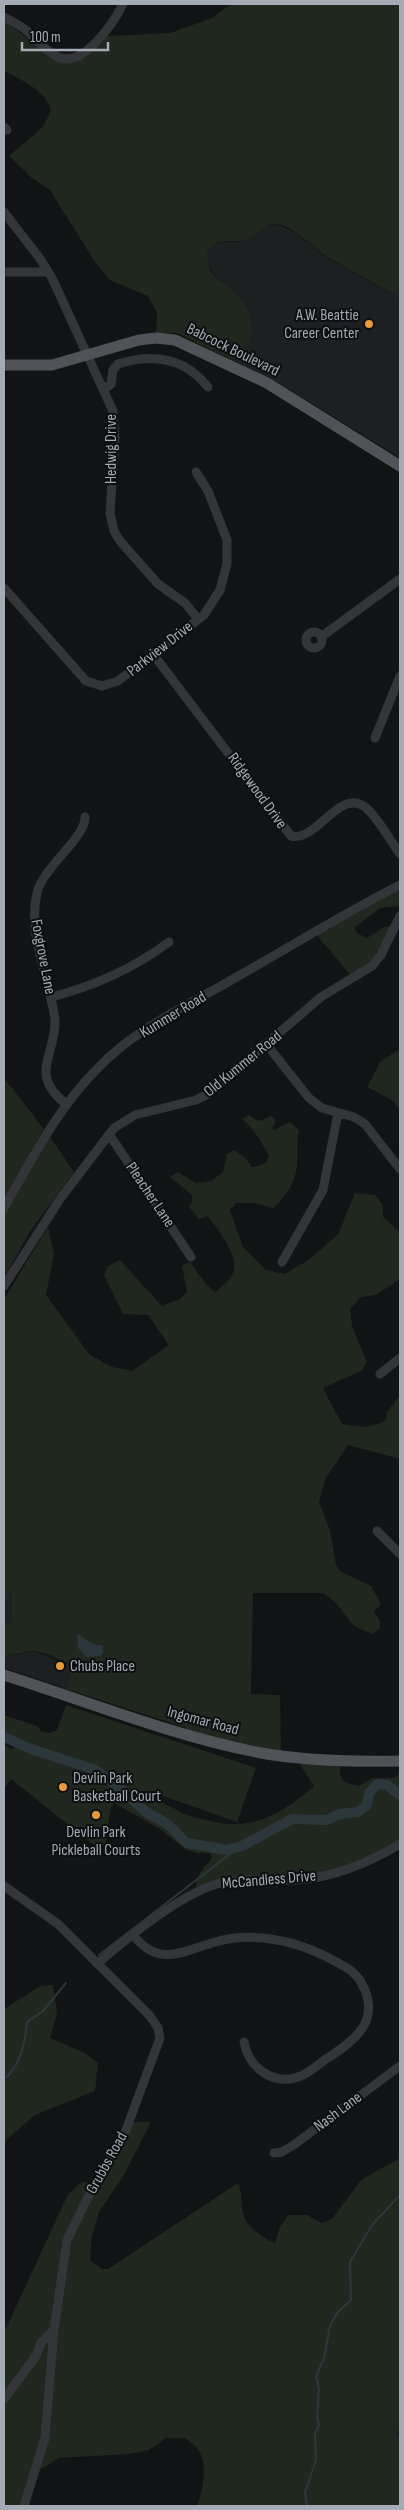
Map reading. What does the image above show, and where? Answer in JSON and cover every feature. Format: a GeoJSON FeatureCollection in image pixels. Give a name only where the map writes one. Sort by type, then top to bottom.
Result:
{"type":"FeatureCollection","features":[{"type":"Feature","properties":{"kind":"main road","name":"Babcock Boulevard"},"geometry":{"type":"LineString","coordinates":[[4,365],[52,365],[139,340],[156,338],[175,340],[267,383],[400,466]]}},
{"type":"Feature","properties":{"kind":"main road","name":"Ingomar Road"},"geometry":{"type":"LineString","coordinates":[[4,1675],[176,1732],[227,1746],[308,1759],[351,1762],[400,1761]]}},
{"type":"Feature","properties":{"kind":"street"},"geometry":{"type":"LineString","coordinates":[[4,17],[25,30],[56,56],[70,58],[80,54],[101,38],[116,18],[123,4]]}},
{"type":"Feature","properties":{"kind":"street","name":"Hedwig Drive"},"geometry":{"type":"LineString","coordinates":[[4,212],[48,272],[111,405],[115,423],[110,513],[114,531],[120,541],[158,584],[185,603],[198,619]]}},
{"type":"Feature","properties":{"kind":"street"},"geometry":{"type":"LineString","coordinates":[[4,272],[48,272]]}},
{"type":"Feature","properties":{"kind":"street"},"geometry":{"type":"LineString","coordinates":[[104,389],[111,384],[114,370],[118,364],[154,357],[171,359],[186,366],[208,386]]}},
{"type":"Feature","properties":{"kind":"street","name":"Parkview Drive"},"geometry":{"type":"LineString","coordinates":[[4,588],[82,677],[91,684],[102,686],[113,684],[208,611],[220,590],[226,573],[228,548],[217,512],[203,482],[196,472]]}},
{"type":"Feature","properties":{"kind":"street"},"geometry":{"type":"LineString","coordinates":[[322,637],[400,579]]}},
{"type":"Feature","properties":{"kind":"street","name":"Ridgewood Drive"},"geometry":{"type":"LineString","coordinates":[[153,654],[291,836],[306,833],[346,804],[356,803],[367,809],[400,854]]}},
{"type":"Feature","properties":{"kind":"street"},"geometry":{"type":"LineString","coordinates":[[375,738],[400,676]]}},
{"type":"Feature","properties":{"kind":"street","name":"Foxgrove Lane"},"geometry":{"type":"LineString","coordinates":[[66,1104],[54,1092],[47,1077],[46,1060],[56,1030],[51,997],[35,926],[36,893],[45,874],[84,827],[85,817]]}},
{"type":"Feature","properties":{"kind":"street","name":"Kummer Road"},"geometry":{"type":"LineString","coordinates":[[4,1208],[66,1104],[108,1058],[136,1036],[362,905],[400,885]]}},
{"type":"Feature","properties":{"kind":"street","name":"Old Kummer Road"},"geometry":{"type":"LineString","coordinates":[[4,1286],[60,1199],[109,1134],[121,1122],[135,1115],[202,1098],[267,1045],[321,997],[372,966],[381,955],[400,916]]}},
{"type":"Feature","properties":{"kind":"street"},"geometry":{"type":"LineString","coordinates":[[51,997],[115,975],[150,956],[170,942]]}},
{"type":"Feature","properties":{"kind":"street"},"geometry":{"type":"LineString","coordinates":[[267,1045],[309,1098],[322,1108],[356,1117],[365,1124],[400,1168]]}},
{"type":"Feature","properties":{"kind":"street"},"geometry":{"type":"LineString","coordinates":[[282,1262],[323,1190],[338,1113]]}},
{"type":"Feature","properties":{"kind":"street","name":"Pleacher Lane"},"geometry":{"type":"LineString","coordinates":[[109,1134],[191,1257]]}},
{"type":"Feature","properties":{"kind":"street"},"geometry":{"type":"LineString","coordinates":[[380,1374],[400,1358]]}},
{"type":"Feature","properties":{"kind":"street"},"geometry":{"type":"LineString","coordinates":[[377,1531],[400,1554]]}},
{"type":"Feature","properties":{"kind":"street","name":"McCandless Drive"},"geometry":{"type":"LineString","coordinates":[[97,1964],[182,1900],[212,1886],[241,1880],[311,1878],[368,1861],[400,1844]]}},
{"type":"Feature","properties":{"kind":"street","name":"Grubbs Road"},"geometry":{"type":"LineString","coordinates":[[4,1886],[53,1920],[150,2016],[159,2031],[160,2041],[126,2130],[77,2217],[67,2240],[54,2330],[45,2438],[24,2506]]}},
{"type":"Feature","properties":{"kind":"street"},"geometry":{"type":"LineString","coordinates":[[134,1936],[147,1949],[167,1955],[178,1954],[228,1938],[258,1937],[283,1940],[309,1948],[340,1964],[355,1974],[363,1986],[368,2007],[361,2032],[348,2045],[301,2075],[280,2078],[264,2073],[249,2058],[244,2042]]}},
{"type":"Feature","properties":{"kind":"street","name":"Nash Lane"},"geometry":{"type":"LineString","coordinates":[[274,2153],[282,2152],[295,2144],[400,2066]]}},
{"type":"Feature","properties":{"kind":"street"},"geometry":{"type":"LineString","coordinates":[[4,2399],[36,2356],[41,2343],[54,2330]]}},
{"type":"Feature","properties":{"kind":"shaded area"},"geometry":{"type":"Polygon","coordinates":[[[231,4],[400,4],[400,297],[335,262],[285,226],[271,224],[246,240],[217,242],[207,252],[210,268],[215,277],[229,286],[239,297],[246,307],[252,325],[248,343],[232,360],[177,333],[156,333],[157,313],[148,296],[110,280],[93,259],[50,190],[32,178],[9,156],[43,127],[51,110],[44,96],[4,70],[4,21],[56,59],[89,53],[108,36],[170,33],[212,18],[231,4]]]}},
{"type":"Feature","properties":{"kind":"shaded area"},"geometry":{"type":"Polygon","coordinates":[[[277,224],[296,233],[323,255],[355,274],[400,297],[400,458],[285,387],[232,360],[243,351],[230,286],[215,277],[207,261],[207,252],[217,242],[236,242],[268,225],[277,224]]]}},
{"type":"Feature","properties":{"kind":"shaded area"},"geometry":{"type":"Polygon","coordinates":[[[396,887],[400,894],[400,906],[380,908],[354,928],[357,933],[367,938],[384,927],[395,926],[385,948],[353,978],[314,932],[396,887]]]}},
{"type":"Feature","properties":{"kind":"shaded area"},"geometry":{"type":"Polygon","coordinates":[[[400,1049],[400,1110],[392,1100],[367,1087],[380,1062],[400,1049]]]}},
{"type":"Feature","properties":{"kind":"shaded area"},"geometry":{"type":"Polygon","coordinates":[[[4,1078],[44,1129],[36,1142],[41,1150],[50,1137],[74,1172],[31,1230],[4,1277],[4,1078]]]}},
{"type":"Feature","properties":{"kind":"shaded area"},"geometry":{"type":"Polygon","coordinates":[[[249,1115],[258,1121],[272,1116],[276,1122],[272,1128],[274,1130],[290,1122],[299,1130],[295,1177],[282,1199],[273,1208],[254,1203],[236,1203],[230,1210],[243,1247],[266,1270],[285,1274],[310,1259],[338,1234],[355,1193],[375,1195],[383,1205],[383,1217],[400,1232],[400,1279],[376,1295],[361,1297],[350,1309],[352,1326],[367,1362],[361,1371],[323,1388],[342,1424],[359,1426],[375,1425],[386,1420],[387,1412],[400,1395],[400,1459],[348,1445],[326,1478],[319,1502],[330,1530],[336,1565],[340,1571],[371,1586],[381,1604],[374,1612],[380,1621],[380,1628],[372,1634],[354,1626],[335,1602],[323,1593],[253,1593],[251,1694],[280,1695],[281,1756],[183,1734],[187,1728],[66,1689],[72,1665],[46,1654],[31,1651],[4,1654],[4,1627],[12,1621],[11,1590],[4,1605],[4,1299],[48,1227],[54,1254],[46,1295],[89,1354],[112,1367],[132,1371],[169,1345],[148,1315],[123,1314],[104,1275],[108,1266],[120,1260],[162,1306],[180,1299],[187,1292],[182,1266],[190,1262],[206,1284],[215,1292],[229,1280],[234,1268],[234,1260],[227,1244],[208,1216],[199,1219],[189,1207],[192,1202],[192,1195],[170,1177],[178,1172],[196,1183],[211,1181],[223,1172],[227,1154],[234,1150],[246,1158],[251,1167],[264,1163],[269,1156],[254,1132],[242,1119],[249,1115]]]}},
{"type":"Feature","properties":{"kind":"shaded area"},"geometry":{"type":"Polygon","coordinates":[[[11,1589],[12,1622],[4,1627],[4,1605],[11,1589]]]}},
{"type":"Feature","properties":{"kind":"shaded area"},"geometry":{"type":"Polygon","coordinates":[[[77,1634],[93,1644],[103,1646],[103,1653],[100,1656],[87,1657],[78,1648],[77,1634]]]}},
{"type":"Feature","properties":{"kind":"shaded area"},"geometry":{"type":"Polygon","coordinates":[[[33,1651],[73,1666],[66,1689],[4,1668],[4,1654],[17,1655],[33,1651]]]}},
{"type":"Feature","properties":{"kind":"shaded area"},"geometry":{"type":"Polygon","coordinates":[[[66,1705],[256,1768],[237,1822],[149,1791],[158,1800],[183,1813],[219,1823],[249,1823],[262,1819],[275,1814],[301,1797],[314,1786],[299,1763],[341,1761],[340,1772],[342,1779],[345,1782],[359,1786],[372,1778],[395,1778],[400,1772],[400,1844],[320,1876],[253,1880],[196,1892],[198,1877],[212,1858],[210,1853],[197,1853],[185,1849],[160,1829],[114,1803],[111,1807],[104,1853],[11,1779],[4,1789],[4,1744],[11,1749],[16,1747],[4,1738],[4,1715],[37,1726],[41,1731],[49,1733],[57,1730],[66,1705]]]}},
{"type":"Feature","properties":{"kind":"shaded area"},"geometry":{"type":"Polygon","coordinates":[[[53,1985],[57,2014],[50,2038],[85,2053],[98,2063],[95,2091],[35,2115],[4,2142],[4,2009],[40,1986],[53,1985]]]}},
{"type":"Feature","properties":{"kind":"shaded area"},"geometry":{"type":"Polygon","coordinates":[[[130,2122],[151,2122],[124,2175],[99,2212],[92,2236],[90,2260],[102,2269],[108,2269],[238,2183],[245,2220],[258,2234],[275,2243],[280,2227],[288,2215],[307,2215],[322,2223],[332,2219],[361,2180],[400,2158],[400,2430],[397,2433],[400,2437],[400,2506],[197,2506],[204,2477],[201,2454],[185,2438],[166,2438],[149,2450],[130,2454],[59,2458],[29,2477],[20,2506],[4,2506],[4,2333],[68,2194],[82,2182],[96,2184],[130,2122]]]}},
{"type":"Feature","properties":{"kind":"waterway"},"geometry":{"type":"LineString","coordinates":[[4,1737],[31,1749],[93,1769],[109,1779],[146,1812],[166,1823],[187,1843],[227,1850],[242,1846],[292,1819],[327,1820],[340,1814],[358,1812],[367,1805],[369,1793],[377,1784],[387,1785],[400,1795]]}},
{"type":"Feature","properties":{"kind":"waterway"},"geometry":{"type":"LineString","coordinates":[[99,1955],[239,1847]]}},
{"type":"Feature","properties":{"kind":"waterway"},"geometry":{"type":"LineString","coordinates":[[4,2079],[10,2074],[18,2061],[25,2038],[27,2022],[43,2011],[66,1983]]}},
{"type":"Feature","properties":{"kind":"waterway"},"geometry":{"type":"LineString","coordinates":[[307,2506],[305,2492],[316,2460],[315,2434],[319,2425],[317,2417],[319,2388],[316,2377],[324,2358],[330,2326],[337,2313],[351,2300],[350,2262],[372,2225],[400,2195]]}},
{"type":"Feature","properties":{"kind":"place","name":"A.W. Beattie Career Center"},"geometry":{"type":"Point","coordinates":[369,324]}},
{"type":"Feature","properties":{"kind":"place","name":"Chubs Place"},"geometry":{"type":"Point","coordinates":[60,1666]}},
{"type":"Feature","properties":{"kind":"place","name":"Devlin Park Basketball Court"},"geometry":{"type":"Point","coordinates":[63,1787]}},
{"type":"Feature","properties":{"kind":"place","name":"Devlin Park Pickleball Courts"},"geometry":{"type":"Point","coordinates":[96,1815]}}]}
